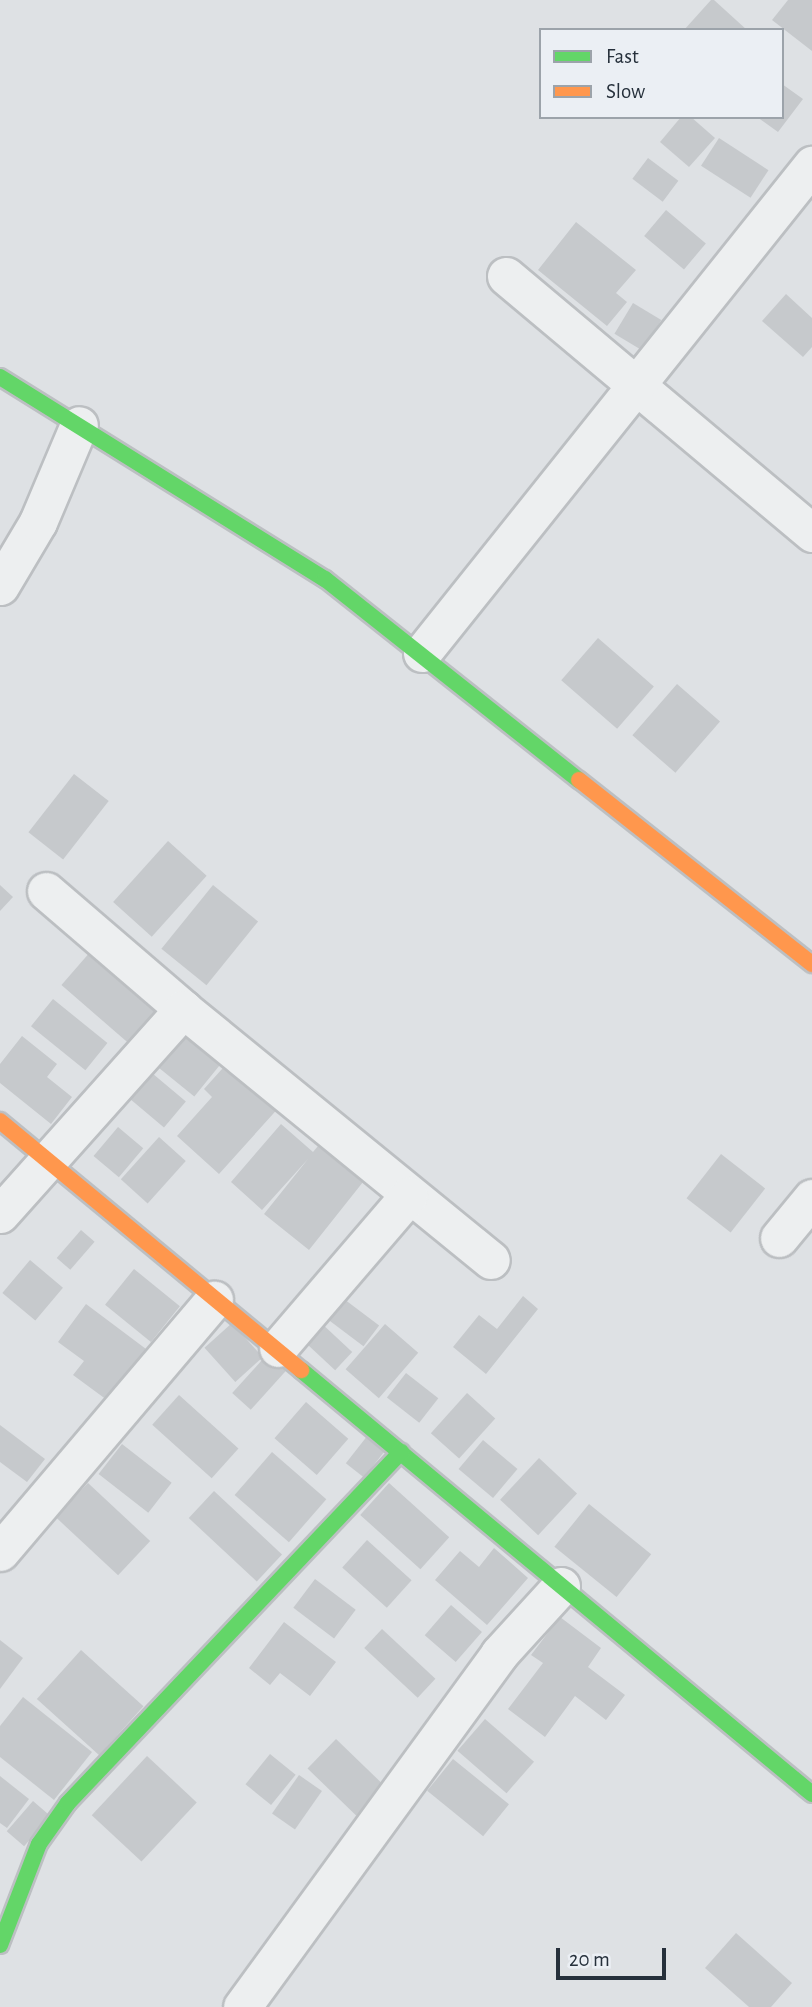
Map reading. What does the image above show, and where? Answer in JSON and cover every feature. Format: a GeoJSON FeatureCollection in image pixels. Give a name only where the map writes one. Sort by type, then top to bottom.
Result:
{"type":"FeatureCollection","features":[{"type":"Feature","properties":{"kind":"street"},"geometry":{"type":"LineString","coordinates":[[422,653],[638,388],[812,165]]}},
{"type":"Feature","properties":{"kind":"street"},"geometry":{"type":"LineString","coordinates":[[506,276],[812,533]]}},
{"type":"Feature","properties":{"kind":"street"},"geometry":{"type":"LineString","coordinates":[[0,377],[325,579],[422,653],[812,964]]}},
{"type":"Feature","properties":{"kind":"street"},"geometry":{"type":"LineString","coordinates":[[0,586],[38,522],[79,425]]}},
{"type":"Feature","properties":{"kind":"street"},"geometry":{"type":"LineString","coordinates":[[46,891],[183,1009],[491,1259]]}},
{"type":"Feature","properties":{"kind":"street"},"geometry":{"type":"LineString","coordinates":[[0,1214],[183,1009]]}},
{"type":"Feature","properties":{"kind":"street"},"geometry":{"type":"LineString","coordinates":[[0,1121],[214,1300],[278,1348],[812,1794]]}},
{"type":"Feature","properties":{"kind":"street"},"geometry":{"type":"LineString","coordinates":[[278,1348],[410,1195]]}},
{"type":"Feature","properties":{"kind":"street"},"geometry":{"type":"LineString","coordinates":[[779,1238],[812,1198]]}},
{"type":"Feature","properties":{"kind":"street"},"geometry":{"type":"LineString","coordinates":[[0,1552],[214,1300]]}},
{"type":"Feature","properties":{"kind":"street"},"geometry":{"type":"LineString","coordinates":[[0,1945],[39,1844],[68,1803],[401,1452]]}},
{"type":"Feature","properties":{"kind":"street"},"geometry":{"type":"LineString","coordinates":[[242,2007],[499,1654],[561,1586]]}},
{"type":"Feature","properties":{"kind":"building"},"geometry":{"type":"Polygon","coordinates":[[[711,0],[714,0],[745,28],[686,28],[711,0]]]}},
{"type":"Feature","properties":{"kind":"building"},"geometry":{"type":"Polygon","coordinates":[[[788,0],[812,0],[812,51],[784,28],[772,20],[788,0]]]}},
{"type":"Feature","properties":{"kind":"building"},"geometry":{"type":"Polygon","coordinates":[[[784,85],[803,99],[778,132],[760,119],[784,119],[784,85]]]}},
{"type":"Feature","properties":{"kind":"building"},"geometry":{"type":"Polygon","coordinates":[[[679,119],[693,119],[715,138],[689,167],[660,142],[679,119]]]}},
{"type":"Feature","properties":{"kind":"building"},"geometry":{"type":"Polygon","coordinates":[[[719,138],[768,170],[751,198],[701,166],[719,138]]]}},
{"type":"Feature","properties":{"kind":"building"},"geometry":{"type":"Polygon","coordinates":[[[648,158],[678,181],[663,202],[632,179],[648,158]]]}},
{"type":"Feature","properties":{"kind":"building"},"geometry":{"type":"Polygon","coordinates":[[[666,210],[706,243],[684,269],[644,236],[666,210]]]}},
{"type":"Feature","properties":{"kind":"building"},"geometry":{"type":"Polygon","coordinates":[[[576,222],[636,270],[616,293],[627,302],[607,326],[538,270],[576,222]]]}},
{"type":"Feature","properties":{"kind":"building"},"geometry":{"type":"Polygon","coordinates":[[[786,294],[812,318],[812,347],[803,357],[762,321],[786,294]]]}},
{"type":"Feature","properties":{"kind":"building"},"geometry":{"type":"Polygon","coordinates":[[[633,303],[661,320],[643,351],[614,334],[633,303]]]}},
{"type":"Feature","properties":{"kind":"building"},"geometry":{"type":"Polygon","coordinates":[[[598,638],[654,687],[617,729],[561,680],[598,638]]]}},
{"type":"Feature","properties":{"kind":"building"},"geometry":{"type":"Polygon","coordinates":[[[677,684],[720,721],[675,773],[632,735],[677,684]]]}},
{"type":"Feature","properties":{"kind":"building"},"geometry":{"type":"Polygon","coordinates":[[[74,774],[109,801],[63,859],[28,832],[74,774]]]}},
{"type":"Feature","properties":{"kind":"building"},"geometry":{"type":"Polygon","coordinates":[[[168,841],[207,876],[152,937],[113,902],[168,841]]]}},
{"type":"Feature","properties":{"kind":"building"},"geometry":{"type":"Polygon","coordinates":[[[0,885],[13,897],[0,911],[0,885]]]}},
{"type":"Feature","properties":{"kind":"building"},"geometry":{"type":"Polygon","coordinates":[[[213,885],[258,922],[206,985],[161,949],[213,885]]]}},
{"type":"Feature","properties":{"kind":"building"},"geometry":{"type":"Polygon","coordinates":[[[91,951],[158,1009],[129,1043],[61,985],[91,951]]]}},
{"type":"Feature","properties":{"kind":"building"},"geometry":{"type":"Polygon","coordinates":[[[53,999],[107,1043],[85,1070],[31,1026],[53,999]]]}},
{"type":"Feature","properties":{"kind":"building"},"geometry":{"type":"Polygon","coordinates":[[[181,1024],[225,1059],[194,1097],[151,1061],[181,1024]]]}},
{"type":"Feature","properties":{"kind":"building"},"geometry":{"type":"Polygon","coordinates":[[[22,1036],[57,1064],[47,1077],[72,1097],[51,1124],[0,1083],[0,1064],[22,1036]]]}},
{"type":"Feature","properties":{"kind":"building"},"geometry":{"type":"Polygon","coordinates":[[[231,1059],[282,1104],[219,1174],[177,1136],[212,1097],[204,1089],[231,1059]]]}},
{"type":"Feature","properties":{"kind":"building"},"geometry":{"type":"Polygon","coordinates":[[[146,1068],[186,1101],[164,1127],[124,1094],[146,1068]]]}},
{"type":"Feature","properties":{"kind":"building"},"geometry":{"type":"Polygon","coordinates":[[[281,1124],[313,1152],[318,1146],[363,1182],[309,1250],[264,1214],[308,1159],[262,1210],[231,1182],[281,1124]]]}},
{"type":"Feature","properties":{"kind":"building"},"geometry":{"type":"Polygon","coordinates":[[[118,1127],[143,1148],[119,1177],[94,1156],[118,1127]]]}},
{"type":"Feature","properties":{"kind":"building"},"geometry":{"type":"Polygon","coordinates":[[[159,1137],[186,1161],[148,1203],[121,1179],[159,1137]]]}},
{"type":"Feature","properties":{"kind":"building"},"geometry":{"type":"Polygon","coordinates":[[[721,1154],[765,1188],[731,1233],[687,1198],[721,1154]]]}},
{"type":"Feature","properties":{"kind":"building"},"geometry":{"type":"Polygon","coordinates":[[[81,1230],[95,1242],[70,1270],[57,1258],[81,1230]]]}},
{"type":"Feature","properties":{"kind":"building"},"geometry":{"type":"Polygon","coordinates":[[[30,1260],[63,1288],[35,1321],[2,1293],[30,1260]]]}},
{"type":"Feature","properties":{"kind":"building"},"geometry":{"type":"Polygon","coordinates":[[[134,1269],[180,1306],[151,1342],[105,1305],[134,1269]]]}},
{"type":"Feature","properties":{"kind":"building"},"geometry":{"type":"Polygon","coordinates":[[[340,1296],[379,1325],[363,1346],[324,1317],[340,1296]]]}},
{"type":"Feature","properties":{"kind":"building"},"geometry":{"type":"Polygon","coordinates":[[[523,1296],[538,1309],[486,1374],[453,1347],[479,1315],[497,1329],[523,1296]]]}},
{"type":"Feature","properties":{"kind":"building"},"geometry":{"type":"Polygon","coordinates":[[[86,1304],[146,1349],[107,1400],[73,1375],[84,1361],[58,1342],[86,1304]]]}},
{"type":"Feature","properties":{"kind":"building"},"geometry":{"type":"Polygon","coordinates":[[[320,1322],[352,1352],[335,1370],[303,1340],[320,1322]]]}},
{"type":"Feature","properties":{"kind":"building"},"geometry":{"type":"Polygon","coordinates":[[[232,1323],[263,1357],[235,1382],[205,1348],[232,1323]]]}},
{"type":"Feature","properties":{"kind":"building"},"geometry":{"type":"Polygon","coordinates":[[[385,1324],[418,1353],[379,1398],[346,1369],[385,1324]]]}},
{"type":"Feature","properties":{"kind":"building"},"geometry":{"type":"Polygon","coordinates":[[[271,1350],[290,1367],[251,1410],[232,1393],[271,1350]]]}},
{"type":"Feature","properties":{"kind":"building"},"geometry":{"type":"Polygon","coordinates":[[[406,1373],[438,1398],[419,1423],[387,1397],[406,1373]]]}},
{"type":"Feature","properties":{"kind":"building"},"geometry":{"type":"Polygon","coordinates":[[[467,1393],[495,1418],[459,1459],[431,1433],[467,1393]]]}},
{"type":"Feature","properties":{"kind":"building"},"geometry":{"type":"Polygon","coordinates":[[[179,1395],[238,1449],[212,1478],[152,1425],[179,1395]]]}},
{"type":"Feature","properties":{"kind":"building"},"geometry":{"type":"Polygon","coordinates":[[[306,1402],[348,1439],[317,1475],[275,1438],[306,1402]]]}},
{"type":"Feature","properties":{"kind":"building"},"geometry":{"type":"Polygon","coordinates":[[[0,1425],[45,1459],[27,1482],[0,1462],[0,1425]]]}},
{"type":"Feature","properties":{"kind":"building"},"geometry":{"type":"Polygon","coordinates":[[[368,1435],[386,1449],[364,1478],[346,1463],[368,1435]]]}},
{"type":"Feature","properties":{"kind":"building"},"geometry":{"type":"Polygon","coordinates":[[[483,1440],[517,1469],[493,1498],[459,1469],[483,1440]]]}},
{"type":"Feature","properties":{"kind":"building"},"geometry":{"type":"Polygon","coordinates":[[[122,1444],[172,1483],[148,1513],[99,1474],[122,1444]]]}},
{"type":"Feature","properties":{"kind":"building"},"geometry":{"type":"Polygon","coordinates":[[[272,1452],[326,1499],[289,1542],[235,1495],[272,1452]]]}},
{"type":"Feature","properties":{"kind":"building"},"geometry":{"type":"Polygon","coordinates":[[[539,1458],[577,1493],[538,1535],[500,1500],[539,1458]]]}},
{"type":"Feature","properties":{"kind":"building"},"geometry":{"type":"Polygon","coordinates":[[[88,1483],[150,1541],[118,1575],[56,1517],[88,1483]]]}},
{"type":"Feature","properties":{"kind":"building"},"geometry":{"type":"Polygon","coordinates":[[[389,1483],[449,1537],[420,1569],[360,1515],[389,1483]]]}},
{"type":"Feature","properties":{"kind":"building"},"geometry":{"type":"Polygon","coordinates":[[[214,1491],[282,1554],[257,1581],[189,1518],[214,1491]]]}},
{"type":"Feature","properties":{"kind":"building"},"geometry":{"type":"Polygon","coordinates":[[[589,1504],[651,1554],[617,1597],[554,1547],[589,1504]]]}},
{"type":"Feature","properties":{"kind":"building"},"geometry":{"type":"Polygon","coordinates":[[[367,1540],[412,1580],[387,1608],[342,1567],[367,1540]]]}},
{"type":"Feature","properties":{"kind":"building"},"geometry":{"type":"Polygon","coordinates":[[[494,1548],[528,1578],[487,1625],[435,1580],[460,1551],[479,1567],[494,1548]]]}},
{"type":"Feature","properties":{"kind":"building"},"geometry":{"type":"Polygon","coordinates":[[[315,1579],[356,1610],[334,1638],[293,1608],[315,1579]]]}},
{"type":"Feature","properties":{"kind":"building"},"geometry":{"type":"Polygon","coordinates":[[[451,1605],[482,1632],[456,1662],[425,1635],[451,1605]]]}},
{"type":"Feature","properties":{"kind":"building"},"geometry":{"type":"Polygon","coordinates":[[[560,1617],[601,1648],[588,1667],[625,1695],[606,1720],[575,1696],[545,1737],[508,1709],[543,1663],[531,1655],[560,1617]]]}},
{"type":"Feature","properties":{"kind":"building"},"geometry":{"type":"Polygon","coordinates":[[[284,1622],[336,1662],[310,1696],[280,1673],[270,1685],[249,1668],[284,1622]]]}},
{"type":"Feature","properties":{"kind":"building"},"geometry":{"type":"Polygon","coordinates":[[[382,1629],[435,1679],[418,1698],[364,1648],[382,1629]]]}},
{"type":"Feature","properties":{"kind":"building"},"geometry":{"type":"Polygon","coordinates":[[[0,1640],[23,1658],[0,1689],[0,1640]]]}},
{"type":"Feature","properties":{"kind":"building"},"geometry":{"type":"Polygon","coordinates":[[[81,1650],[143,1706],[99,1755],[37,1699],[81,1650]]]}},
{"type":"Feature","properties":{"kind":"building"},"geometry":{"type":"Polygon","coordinates":[[[23,1697],[92,1752],[54,1800],[0,1757],[0,1726],[23,1697]]]}},
{"type":"Feature","properties":{"kind":"building"},"geometry":{"type":"Polygon","coordinates":[[[485,1719],[534,1762],[507,1793],[457,1751],[485,1719]]]}},
{"type":"Feature","properties":{"kind":"building"},"geometry":{"type":"Polygon","coordinates":[[[336,1739],[385,1786],[356,1816],[308,1768],[336,1739]]]}},
{"type":"Feature","properties":{"kind":"building"},"geometry":{"type":"Polygon","coordinates":[[[270,1754],[296,1775],[271,1805],[245,1784],[270,1754]]]}},
{"type":"Feature","properties":{"kind":"building"},"geometry":{"type":"Polygon","coordinates":[[[147,1756],[197,1802],[141,1862],[92,1815],[147,1756]]]}},
{"type":"Feature","properties":{"kind":"building"},"geometry":{"type":"Polygon","coordinates":[[[453,1759],[509,1804],[483,1836],[427,1791],[453,1759]]]}},
{"type":"Feature","properties":{"kind":"building"},"geometry":{"type":"Polygon","coordinates":[[[299,1775],[322,1791],[295,1830],[272,1814],[299,1775]]]}},
{"type":"Feature","properties":{"kind":"building"},"geometry":{"type":"Polygon","coordinates":[[[0,1776],[29,1799],[7,1828],[0,1823],[0,1776]]]}},
{"type":"Feature","properties":{"kind":"building"},"geometry":{"type":"Polygon","coordinates":[[[33,1801],[50,1816],[24,1846],[7,1831],[33,1801]]]}},
{"type":"Feature","properties":{"kind":"building"},"geometry":{"type":"Polygon","coordinates":[[[736,1933],[792,1983],[771,2007],[749,2007],[705,1968],[736,1933]]]}},
{"type":"Feature","properties":{"kind":"traffic: fast"},"geometry":{"type":"LineString","coordinates":[[0,377],[325,579],[579,780]]}},
{"type":"Feature","properties":{"kind":"traffic: fast"},"geometry":{"type":"LineString","coordinates":[[301,1370],[812,1794]]}},
{"type":"Feature","properties":{"kind":"traffic: fast"},"geometry":{"type":"LineString","coordinates":[[0,1945],[39,1844],[68,1803],[401,1452]]}},
{"type":"Feature","properties":{"kind":"traffic: slow"},"geometry":{"type":"LineString","coordinates":[[579,780],[812,964]]}},
{"type":"Feature","properties":{"kind":"traffic: slow"},"geometry":{"type":"LineString","coordinates":[[0,1121],[301,1370]]}}]}
